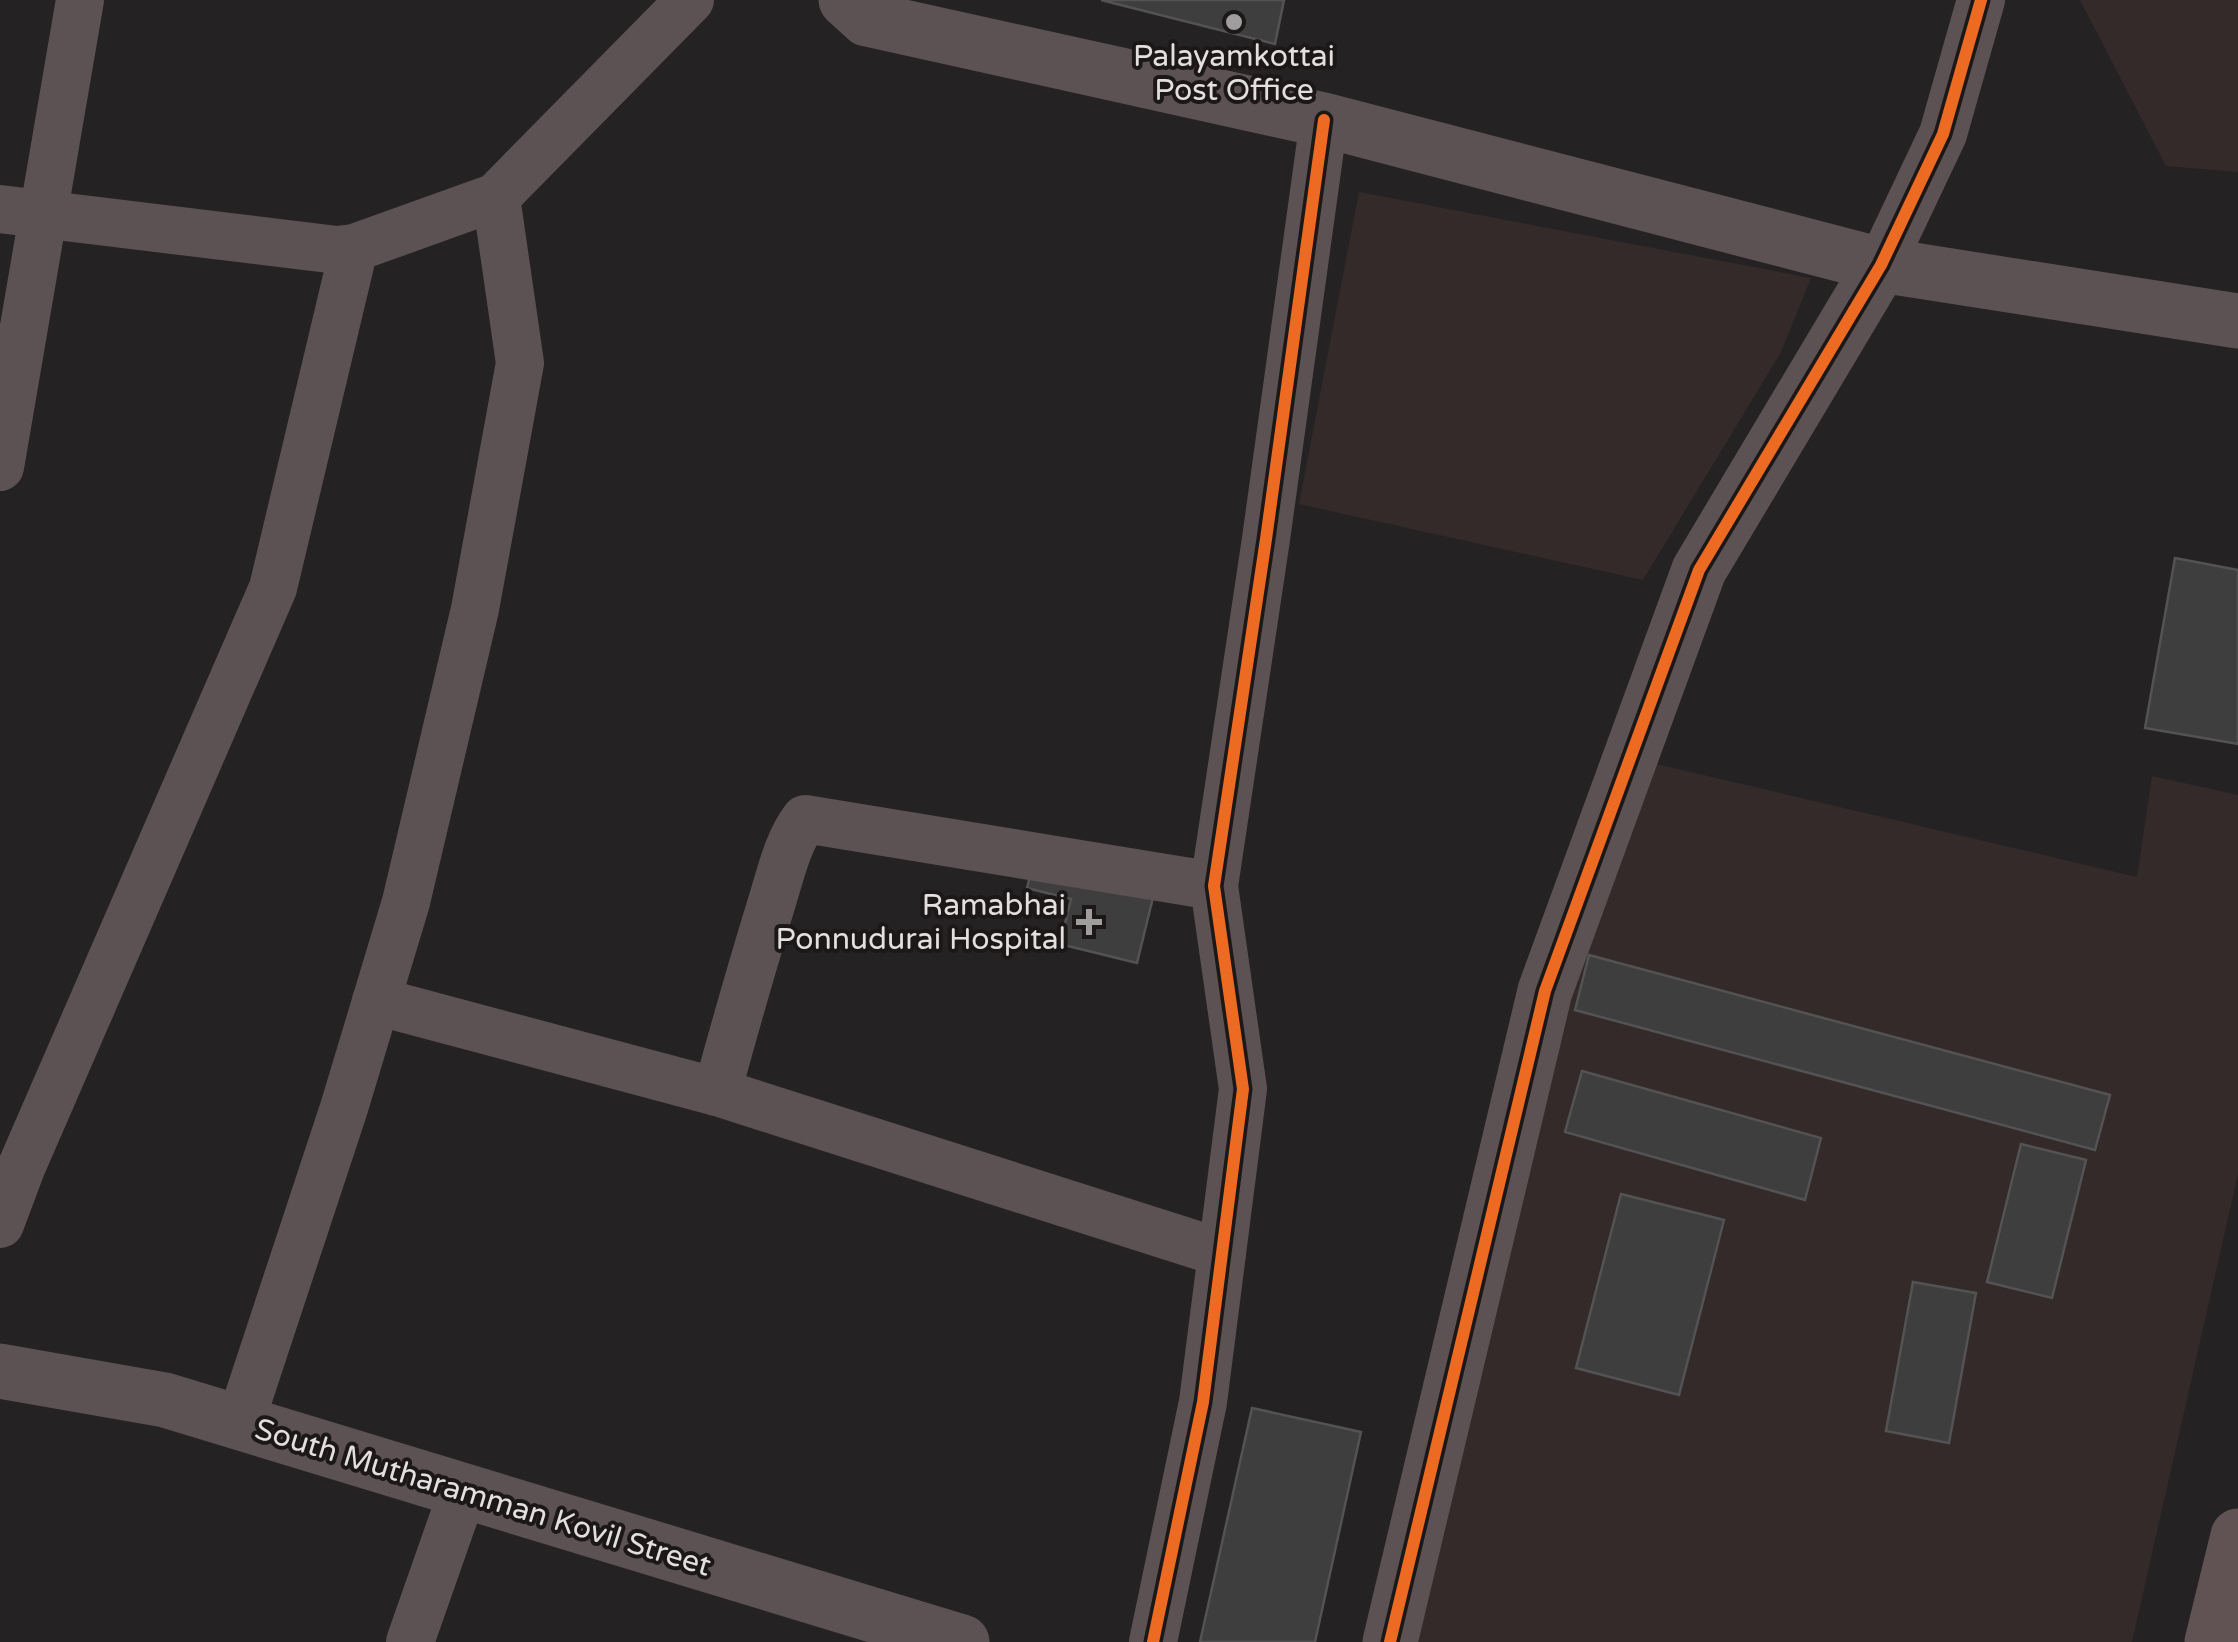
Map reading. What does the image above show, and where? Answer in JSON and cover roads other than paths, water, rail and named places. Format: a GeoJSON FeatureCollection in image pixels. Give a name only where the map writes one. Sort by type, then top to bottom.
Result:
{"type":"FeatureCollection","features":[{"type":"Feature","properties":{"kind":"main road"},"geometry":{"type":"LineString","coordinates":[[2212,1642],[2238,1536]]}},
{"type":"Feature","properties":{"kind":"street"},"geometry":{"type":"LineString","coordinates":[[0,467],[21,211],[80,0]]}},
{"type":"Feature","properties":{"kind":"street"},"geometry":{"type":"LineString","coordinates":[[21,211],[336,250],[354,248],[496,196],[690,0]]}},
{"type":"Feature","properties":{"kind":"street"},"geometry":{"type":"LineString","coordinates":[[846,0],[868,19],[1324,120],[1881,265],[2238,320]]}},
{"type":"Feature","properties":{"kind":"street"},"geometry":{"type":"LineString","coordinates":[[1390,1642],[1552,972],[1699,570],[1881,265],[1943,134],[1981,0]]}},
{"type":"Feature","properties":{"kind":"street"},"geometry":{"type":"LineString","coordinates":[[1154,1642],[1203,1402],[1244,1089],[1214,886],[1324,120]]}},
{"type":"Feature","properties":{"kind":"street"},"geometry":{"type":"LineString","coordinates":[[240,1423],[344,1108],[406,902],[474,609],[520,363],[496,196]]}},
{"type":"Feature","properties":{"kind":"street"},"geometry":{"type":"LineString","coordinates":[[0,1224],[273,588],[354,248]]}},
{"type":"Feature","properties":{"kind":"street"},"geometry":{"type":"LineString","coordinates":[[717,1092],[784,863],[805,819],[1214,886]]}},
{"type":"Feature","properties":{"kind":"street"},"geometry":{"type":"LineString","coordinates":[[376,1001],[717,1092],[1222,1253]]}},
{"type":"Feature","properties":{"kind":"street","name":"South Mutharamman Kovil Street"},"geometry":{"type":"LineString","coordinates":[[0,1371],[165,1400],[962,1642]]}},
{"type":"Feature","properties":{"kind":"street"},"geometry":{"type":"LineString","coordinates":[[410,1642],[463,1491]]}},
{"type":"Feature","properties":{"kind":"place","name":"Palayamkottai Post Office"},"geometry":{"type":"Point","coordinates":[1234,22]}},
{"type":"Feature","properties":{"kind":"place","name":"Ramabhai Ponnudurai Hospital"},"geometry":{"type":"Point","coordinates":[1089,922]}}]}
